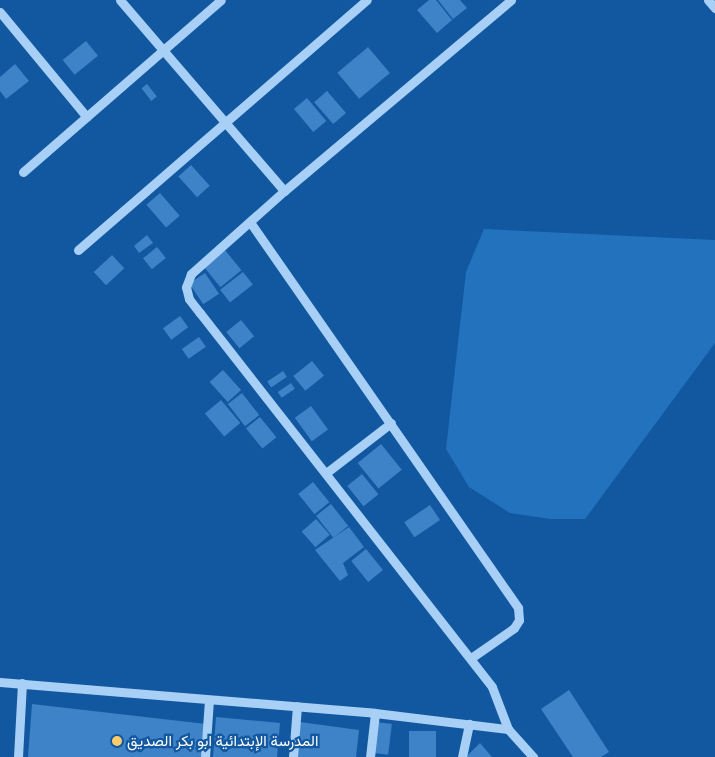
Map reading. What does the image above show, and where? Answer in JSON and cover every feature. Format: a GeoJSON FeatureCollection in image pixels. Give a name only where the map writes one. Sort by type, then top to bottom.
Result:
{"type":"FeatureCollection","features":[{"type":"Feature","properties":{"kind":"street"},"geometry":{"type":"LineString","coordinates":[[120,0],[284,191]]}},
{"type":"Feature","properties":{"kind":"street"},"geometry":{"type":"LineString","coordinates":[[23,172],[221,0]]}},
{"type":"Feature","properties":{"kind":"street"},"geometry":{"type":"LineString","coordinates":[[78,250],[367,0]]}},
{"type":"Feature","properties":{"kind":"street"},"geometry":{"type":"LineString","coordinates":[[511,0],[284,191],[192,274],[187,282],[187,292],[471,658],[498,696],[508,729],[533,757]]}},
{"type":"Feature","properties":{"kind":"street"},"geometry":{"type":"LineString","coordinates":[[708,0],[715,8]]}},
{"type":"Feature","properties":{"kind":"street"},"geometry":{"type":"LineString","coordinates":[[0,12],[87,117]]}},
{"type":"Feature","properties":{"kind":"street"},"geometry":{"type":"LineString","coordinates":[[250,222],[518,608],[519,620],[514,628],[471,658]]}},
{"type":"Feature","properties":{"kind":"street"},"geometry":{"type":"LineString","coordinates":[[326,472],[391,423]]}},
{"type":"Feature","properties":{"kind":"street"},"geometry":{"type":"LineString","coordinates":[[0,682],[22,682],[209,700],[375,713],[508,729]]}},
{"type":"Feature","properties":{"kind":"street"},"geometry":{"type":"LineString","coordinates":[[18,757],[22,682]]}},
{"type":"Feature","properties":{"kind":"street"},"geometry":{"type":"LineString","coordinates":[[205,757],[209,700]]}},
{"type":"Feature","properties":{"kind":"street"},"geometry":{"type":"LineString","coordinates":[[293,757],[297,706]]}},
{"type":"Feature","properties":{"kind":"street"},"geometry":{"type":"LineString","coordinates":[[370,757],[375,713]]}},
{"type":"Feature","properties":{"kind":"street"},"geometry":{"type":"LineString","coordinates":[[462,757],[470,724]]}},
{"type":"Feature","properties":{"kind":"shaded area"},"geometry":{"type":"Polygon","coordinates":[[[484,229],[715,240],[715,343],[585,519],[551,519],[510,513],[469,487],[446,449],[466,272],[484,229]]]}},
{"type":"Feature","properties":{"kind":"building"},"geometry":{"type":"Polygon","coordinates":[[[429,0],[436,0],[452,20],[437,33],[417,10],[429,0]]]}},
{"type":"Feature","properties":{"kind":"building"},"geometry":{"type":"Polygon","coordinates":[[[438,0],[460,0],[467,8],[453,19],[438,0]]]}},
{"type":"Feature","properties":{"kind":"building"},"geometry":{"type":"Polygon","coordinates":[[[86,41],[98,56],[75,75],[63,60],[86,41]]]}},
{"type":"Feature","properties":{"kind":"building"},"geometry":{"type":"Polygon","coordinates":[[[368,47],[390,73],[359,99],[337,73],[368,47]]]}},
{"type":"Feature","properties":{"kind":"building"},"geometry":{"type":"Polygon","coordinates":[[[15,64],[29,81],[6,99],[0,91],[0,77],[15,64]]]}},
{"type":"Feature","properties":{"kind":"building"},"geometry":{"type":"Polygon","coordinates":[[[147,84],[157,97],[151,101],[141,88],[147,84]]]}},
{"type":"Feature","properties":{"kind":"building"},"geometry":{"type":"Polygon","coordinates":[[[327,91],[346,113],[333,124],[314,102],[327,91]]]}},
{"type":"Feature","properties":{"kind":"building"},"geometry":{"type":"Polygon","coordinates":[[[307,98],[326,121],[313,132],[294,109],[307,98]]]}},
{"type":"Feature","properties":{"kind":"building"},"geometry":{"type":"Polygon","coordinates":[[[191,165],[210,186],[197,197],[178,176],[191,165]]]}},
{"type":"Feature","properties":{"kind":"building"},"geometry":{"type":"Polygon","coordinates":[[[160,193],[180,216],[166,227],[146,205],[160,193]]]}},
{"type":"Feature","properties":{"kind":"building"},"geometry":{"type":"Polygon","coordinates":[[[147,235],[153,243],[139,253],[134,246],[147,235]]]}},
{"type":"Feature","properties":{"kind":"building"},"geometry":{"type":"Polygon","coordinates":[[[157,247],[166,258],[152,269],[143,258],[157,247]]]}},
{"type":"Feature","properties":{"kind":"building"},"geometry":{"type":"Polygon","coordinates":[[[225,250],[241,270],[220,287],[204,267],[225,250]]]}},
{"type":"Feature","properties":{"kind":"building"},"geometry":{"type":"Polygon","coordinates":[[[112,255],[124,268],[106,285],[94,272],[112,255]]]}},
{"type":"Feature","properties":{"kind":"building"},"geometry":{"type":"Polygon","coordinates":[[[243,272],[253,285],[230,302],[220,290],[243,272]]]}},
{"type":"Feature","properties":{"kind":"building"},"geometry":{"type":"Polygon","coordinates":[[[205,273],[219,294],[203,304],[189,284],[205,273]]]}},
{"type":"Feature","properties":{"kind":"building"},"geometry":{"type":"Polygon","coordinates":[[[180,316],[188,327],[171,340],[163,328],[180,316]]]}},
{"type":"Feature","properties":{"kind":"building"},"geometry":{"type":"Polygon","coordinates":[[[241,320],[254,336],[239,348],[226,332],[241,320]]]}},
{"type":"Feature","properties":{"kind":"building"},"geometry":{"type":"Polygon","coordinates":[[[199,337],[206,347],[189,359],[182,349],[199,337]]]}},
{"type":"Feature","properties":{"kind":"building"},"geometry":{"type":"Polygon","coordinates":[[[312,361],[324,376],[305,391],[293,376],[312,361]]]}},
{"type":"Feature","properties":{"kind":"building"},"geometry":{"type":"Polygon","coordinates":[[[223,370],[241,390],[228,402],[210,382],[223,370]]]}},
{"type":"Feature","properties":{"kind":"building"},"geometry":{"type":"Polygon","coordinates":[[[283,371],[287,377],[271,387],[267,382],[283,371]]]}},
{"type":"Feature","properties":{"kind":"building"},"geometry":{"type":"Polygon","coordinates":[[[291,383],[295,389],[282,398],[278,392],[291,383]]]}},
{"type":"Feature","properties":{"kind":"building"},"geometry":{"type":"Polygon","coordinates":[[[242,393],[259,415],[245,426],[228,404],[242,393]]]}},
{"type":"Feature","properties":{"kind":"building"},"geometry":{"type":"Polygon","coordinates":[[[221,400],[240,423],[224,436],[205,413],[221,400]]]}},
{"type":"Feature","properties":{"kind":"building"},"geometry":{"type":"Polygon","coordinates":[[[311,406],[328,429],[312,441],[295,418],[311,406]]]}},
{"type":"Feature","properties":{"kind":"building"},"geometry":{"type":"Polygon","coordinates":[[[260,417],[276,437],[262,449],[246,428],[260,417]]]}},
{"type":"Feature","properties":{"kind":"building"},"geometry":{"type":"Polygon","coordinates":[[[381,444],[402,470],[378,489],[358,463],[381,444]]]}},
{"type":"Feature","properties":{"kind":"building"},"geometry":{"type":"Polygon","coordinates":[[[362,474],[378,494],[364,506],[347,486],[362,474]]]}},
{"type":"Feature","properties":{"kind":"building"},"geometry":{"type":"Polygon","coordinates":[[[313,482],[329,502],[315,514],[298,494],[313,482]]]}},
{"type":"Feature","properties":{"kind":"building"},"geometry":{"type":"Polygon","coordinates":[[[331,504],[348,526],[333,538],[316,516],[331,504]]]}},
{"type":"Feature","properties":{"kind":"building"},"geometry":{"type":"Polygon","coordinates":[[[430,505],[440,520],[414,537],[404,522],[430,505]]]}},
{"type":"Feature","properties":{"kind":"building"},"geometry":{"type":"Polygon","coordinates":[[[316,519],[330,535],[315,547],[302,531],[316,519]]]}},
{"type":"Feature","properties":{"kind":"building"},"geometry":{"type":"Polygon","coordinates":[[[349,527],[364,547],[343,563],[348,575],[340,581],[315,550],[349,527]]]}},
{"type":"Feature","properties":{"kind":"building"},"geometry":{"type":"Polygon","coordinates":[[[366,549],[383,570],[368,582],[351,561],[366,549]]]}},
{"type":"Feature","properties":{"kind":"building"},"geometry":{"type":"Polygon","coordinates":[[[569,690],[609,752],[601,757],[573,757],[541,709],[569,690]]]}},
{"type":"Feature","properties":{"kind":"building","name":"المدرسة الإبتدائية ابو بكر الصديق"},"geometry":{"type":"Polygon","coordinates":[[[32,704],[206,724],[203,757],[28,757],[32,704]]]}},
{"type":"Feature","properties":{"kind":"building"},"geometry":{"type":"Polygon","coordinates":[[[216,717],[280,723],[277,757],[213,757],[216,717]]]}},
{"type":"Feature","properties":{"kind":"building"},"geometry":{"type":"Polygon","coordinates":[[[300,722],[359,730],[356,757],[297,757],[300,722]]]}},
{"type":"Feature","properties":{"kind":"building"},"geometry":{"type":"Polygon","coordinates":[[[376,722],[392,724],[388,755],[372,753],[376,722]]]}},
{"type":"Feature","properties":{"kind":"building"},"geometry":{"type":"Polygon","coordinates":[[[409,731],[436,731],[436,757],[409,757],[409,731]]]}},
{"type":"Feature","properties":{"kind":"building"},"geometry":{"type":"Polygon","coordinates":[[[480,743],[492,757],[466,757],[480,743]]]}},
{"type":"Feature","properties":{"kind":"place","name":"المدرسة الإبتدائية ابو بكر الصديق"},"geometry":{"type":"Point","coordinates":[117,741]}}]}
